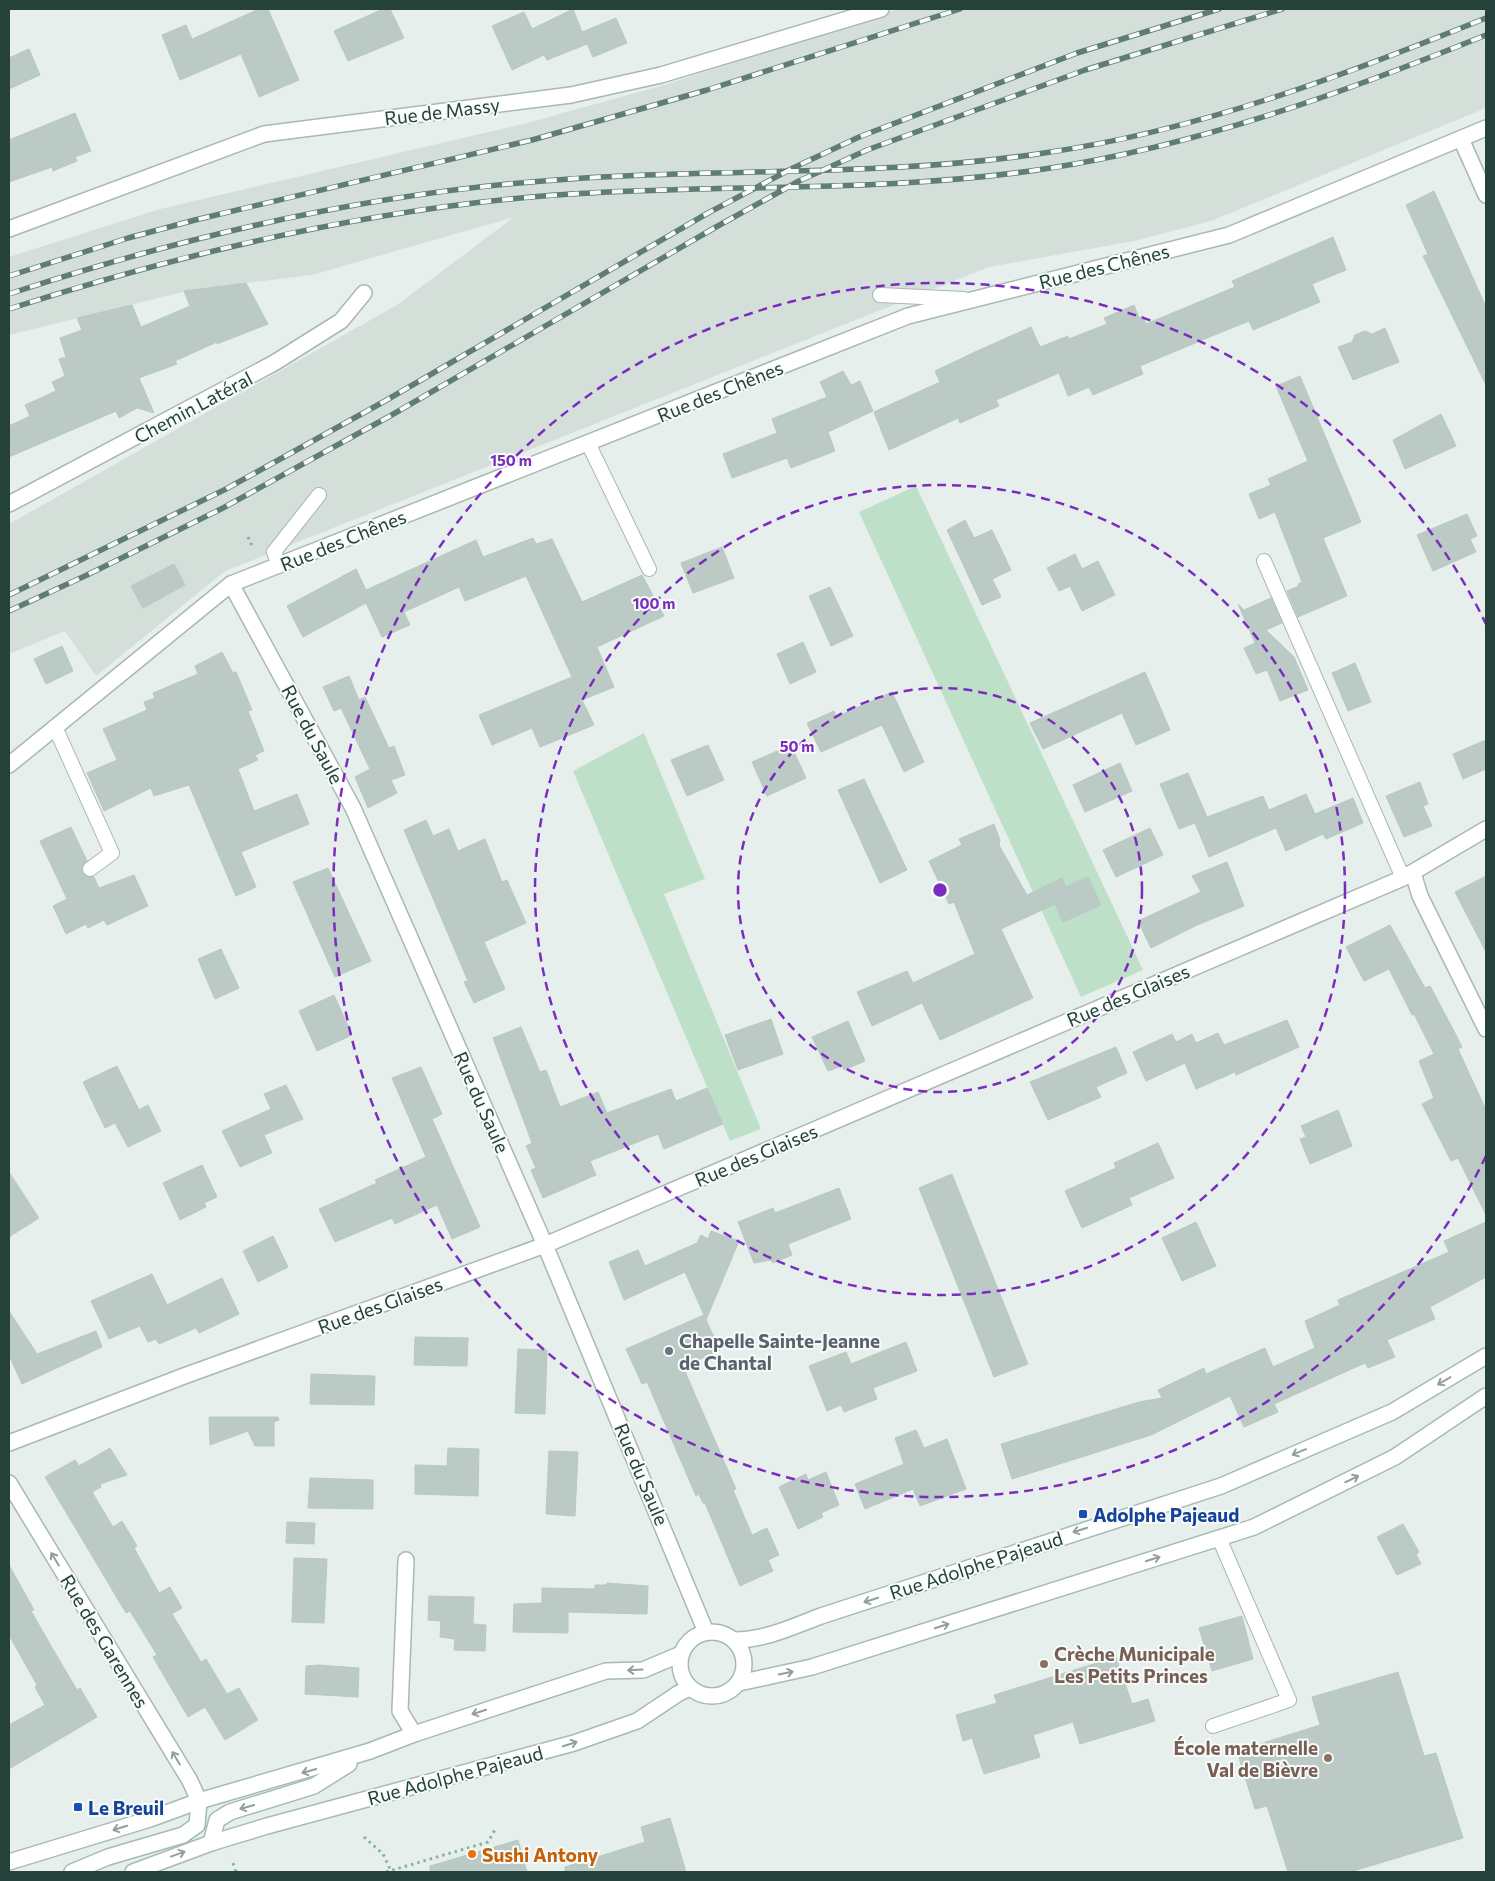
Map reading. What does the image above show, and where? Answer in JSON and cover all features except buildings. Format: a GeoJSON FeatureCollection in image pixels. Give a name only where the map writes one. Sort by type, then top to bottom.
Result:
{"type":"FeatureCollection","features":[{"type":"Feature","properties":{"kind":"street","name":"Rue de Massy"},"geometry":{"type":"LineString","coordinates":[[9,229],[264,134],[571,95],[661,75],[881,9]]}},
{"type":"Feature","properties":{"kind":"street","name":"Rue des Chênes"},"geometry":{"type":"LineString","coordinates":[[9,765],[232,584],[908,316],[1229,235],[1486,128]]}},
{"type":"Feature","properties":{"kind":"street"},"geometry":{"type":"LineString","coordinates":[[1461,139],[1486,195]]}},
{"type":"Feature","properties":{"kind":"street","name":"Chemin Latéral"},"geometry":{"type":"LineString","coordinates":[[9,504],[274,363],[342,321],[364,293]]}},
{"type":"Feature","properties":{"kind":"street","name":"Rue du Saule"},"geometry":{"type":"LineString","coordinates":[[232,584],[352,808],[546,1245],[706,1632]]}},
{"type":"Feature","properties":{"kind":"street","name":"Rue des Glaises"},"geometry":{"type":"LineString","coordinates":[[9,1443],[546,1245],[1408,875],[1486,828]]}},
{"type":"Feature","properties":{"kind":"street"},"geometry":{"type":"LineString","coordinates":[[1408,875],[1486,1029]]}},
{"type":"Feature","properties":{"kind":"street","name":"Rue Adolphe Pajeaud"},"geometry":{"type":"LineString","coordinates":[[734,1640],[751,1640],[774,1634],[914,1586],[1221,1486],[1392,1412],[1486,1356]]}},
{"type":"Feature","properties":{"kind":"street"},"geometry":{"type":"LineString","coordinates":[[739,1683],[812,1667],[1254,1528],[1395,1457],[1486,1396]]}},
{"type":"Feature","properties":{"kind":"street","name":"Rue des Garennes"},"geometry":{"type":"LineString","coordinates":[[9,1483],[190,1781],[199,1801]]}},
{"type":"Feature","properties":{"kind":"street"},"geometry":{"type":"LineString","coordinates":[[406,1560],[400,1711],[414,1734]]}},
{"type":"Feature","properties":{"kind":"street"},"geometry":{"type":"LineString","coordinates":[[706,1632],[724,1634],[734,1640],[744,1655],[744,1673],[739,1683],[730,1692],[720,1696],[701,1695],[690,1688],[681,1673],[681,1654],[693,1638],[706,1632]]}},
{"type":"Feature","properties":{"kind":"street","name":"Rue Adolphe Pajeaud"},"geometry":{"type":"LineString","coordinates":[[9,1862],[150,1819],[199,1801],[370,1751],[414,1734],[606,1671],[643,1670],[681,1654]]}},
{"type":"Feature","properties":{"kind":"street","name":"Rue Adolphe Pajeaud"},"geometry":{"type":"LineString","coordinates":[[133,1872],[210,1843],[574,1743],[637,1720],[690,1688]]}},
{"type":"Feature","properties":{"kind":"street","name":"Rue Adolphe Pajeaud"},"geometry":{"type":"LineString","coordinates":[[210,1843],[217,1820],[230,1812],[314,1786],[370,1751]]}},
{"type":"Feature","properties":{"kind":"street"},"geometry":{"type":"LineString","coordinates":[[199,1801],[210,1843]]}},
{"type":"Feature","properties":{"kind":"street"},"geometry":{"type":"LineString","coordinates":[[72,1872],[108,1857],[183,1835],[197,1825],[199,1801]]}},
{"type":"Feature","properties":{"kind":"lane"},"geometry":{"type":"LineString","coordinates":[[880,295],[972,300]]}},
{"type":"Feature","properties":{"kind":"lane"},"geometry":{"type":"LineString","coordinates":[[588,443],[649,569]]}},
{"type":"Feature","properties":{"kind":"lane"},"geometry":{"type":"LineString","coordinates":[[279,566],[274,552],[319,495]]}},
{"type":"Feature","properties":{"kind":"lane"},"geometry":{"type":"LineString","coordinates":[[1264,562],[1408,875]]}},
{"type":"Feature","properties":{"kind":"lane"},"geometry":{"type":"LineString","coordinates":[[55,727],[112,854],[90,869]]}},
{"type":"Feature","properties":{"kind":"lane"},"geometry":{"type":"LineString","coordinates":[[1213,1726],[1289,1700],[1219,1538]]}},
{"type":"Feature","properties":{"kind":"path"},"geometry":{"type":"LineString","coordinates":[[386,1872],[488,1842],[496,1828]]}},
{"type":"Feature","properties":{"kind":"path"},"geometry":{"type":"LineString","coordinates":[[364,1837],[383,1854],[391,1871]]}},
{"type":"Feature","properties":{"kind":"path"},"geometry":{"type":"LineString","coordinates":[[233,1863],[236,1872]]}},
{"type":"Feature","properties":{"kind":"shaded area"},"geometry":{"type":"Polygon","coordinates":[[[899,9],[1486,9],[1486,108],[1211,221],[1134,241],[989,267],[225,571],[96,676],[65,631],[9,654],[9,524],[397,305],[514,217],[312,275],[195,289],[9,335],[9,257],[160,209],[527,123],[664,85],[899,9]]]}},
{"type":"Feature","properties":{"kind":"green space"},"geometry":{"type":"Polygon","coordinates":[[[916,486],[1143,970],[1081,997],[859,512],[916,486]]]}},
{"type":"Feature","properties":{"kind":"green space"},"geometry":{"type":"Polygon","coordinates":[[[644,733],[705,879],[664,894],[761,1129],[730,1141],[573,771],[644,733]]]}},
{"type":"Feature","properties":{"kind":"railway"},"geometry":{"type":"LineString","coordinates":[[9,276],[128,238],[195,220],[532,140],[707,90],[960,9]]}},
{"type":"Feature","properties":{"kind":"railway"},"geometry":{"type":"LineString","coordinates":[[9,595],[226,489],[385,401],[708,213],[793,168],[859,137],[1077,53],[1219,9]]}},
{"type":"Feature","properties":{"kind":"railway"},"geometry":{"type":"LineString","coordinates":[[9,611],[223,508],[390,416],[799,181],[867,150],[1085,70],[1282,9]]}},
{"type":"Feature","properties":{"kind":"railway"},"geometry":{"type":"LineString","coordinates":[[9,294],[74,273],[206,237],[273,221],[407,197],[543,181],[606,177],[919,166],[982,161],[1101,143],[1158,131],[1269,99],[1378,60],[1486,18]]}},
{"type":"Feature","properties":{"kind":"railway"},"geometry":{"type":"LineString","coordinates":[[9,309],[140,270],[206,253],[273,237],[407,212],[543,196],[606,192],[919,182],[982,177],[1101,159],[1158,147],[1269,115],[1324,97],[1486,35]]}},
{"type":"Feature","properties":{"kind":"place","name":"Chapelle Sainte-Jeanne de Chantal"},"geometry":{"type":"Point","coordinates":[669,1351]}},
{"type":"Feature","properties":{"kind":"place","name":"Adolphe Pajeaud"},"geometry":{"type":"Point","coordinates":[1083,1514]}},
{"type":"Feature","properties":{"kind":"place","name":"Crèche Municipale Les Petits Princes"},"geometry":{"type":"Point","coordinates":[1044,1664]}},
{"type":"Feature","properties":{"kind":"place","name":"École maternelle Val de Bièvre"},"geometry":{"type":"Point","coordinates":[1328,1758]}},
{"type":"Feature","properties":{"kind":"place","name":"Le Breuil"},"geometry":{"type":"Point","coordinates":[78,1807]}},
{"type":"Feature","properties":{"kind":"place","name":"Sushi Antony"},"geometry":{"type":"Point","coordinates":[472,1854]}}]}
